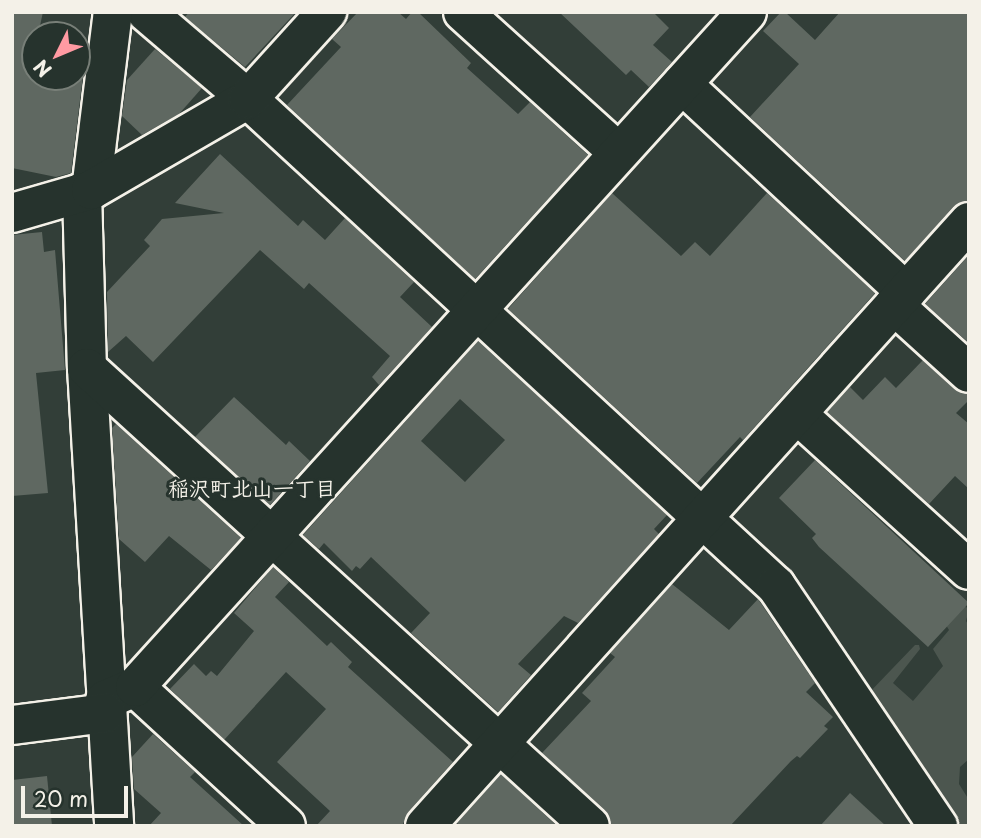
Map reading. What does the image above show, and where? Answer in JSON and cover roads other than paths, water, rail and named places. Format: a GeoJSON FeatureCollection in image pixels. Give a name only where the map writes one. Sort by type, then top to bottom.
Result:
{"type":"FeatureCollection","features":[{"type":"Feature","properties":{"kind":"street"},"geometry":{"type":"LineString","coordinates":[[12,212],[86,191],[248,99],[327,12]]}},
{"type":"Feature","properties":{"kind":"street"},"geometry":{"type":"LineString","coordinates":[[463,12],[620,153]]}},
{"type":"Feature","properties":{"kind":"street"},"geometry":{"type":"LineString","coordinates":[[114,826],[115,700],[87,368],[86,191],[118,13],[248,99],[776,586],[938,826]]}},
{"type":"Feature","properties":{"kind":"street"},"geometry":{"type":"LineString","coordinates":[[12,725],[115,700],[272,536],[620,153],[682,84],[732,17]]}},
{"type":"Feature","properties":{"kind":"street"},"geometry":{"type":"LineString","coordinates":[[682,84],[900,299],[969,373]]}},
{"type":"Feature","properties":{"kind":"street"},"geometry":{"type":"LineString","coordinates":[[425,826],[969,222]]}},
{"type":"Feature","properties":{"kind":"street"},"geometry":{"type":"LineString","coordinates":[[87,368],[590,826]]}},
{"type":"Feature","properties":{"kind":"street"},"geometry":{"type":"LineString","coordinates":[[797,414],[969,570]]}},
{"type":"Feature","properties":{"kind":"street"},"geometry":{"type":"LineString","coordinates":[[115,700],[286,826]]}},
{"type":"Feature","properties":{"kind":"district","name":"稲沢町北山一丁目"},"geometry":{"type":"Point","coordinates":[252,487]}}]}
